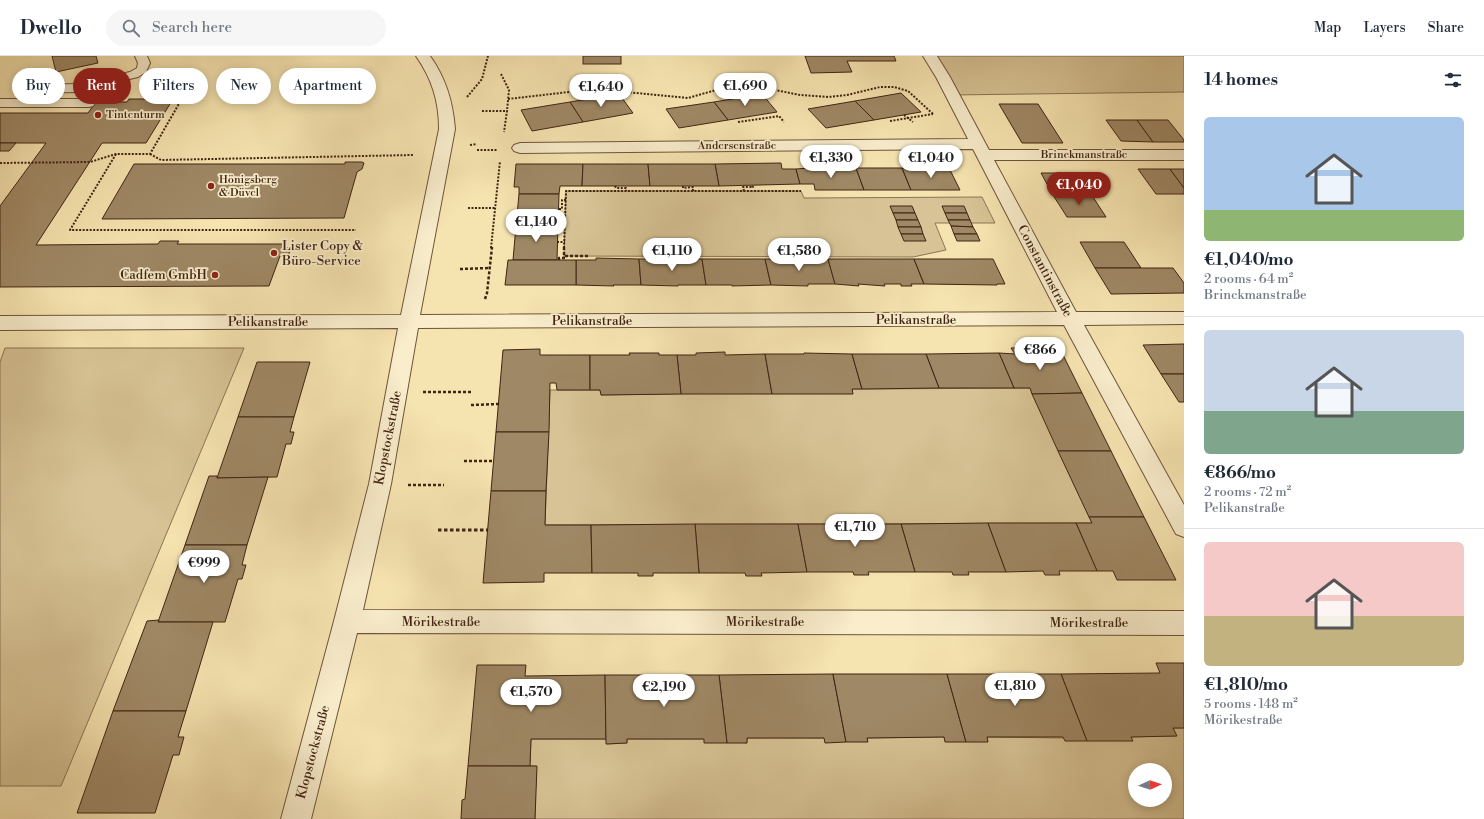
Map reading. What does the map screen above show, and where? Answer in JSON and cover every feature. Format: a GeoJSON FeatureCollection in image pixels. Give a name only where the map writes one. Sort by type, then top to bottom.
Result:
{"type":"FeatureCollection","features":[{"type":"Feature","properties":{"kind":"street","name":"Klopstockstraße"},"geometry":{"type":"LineString","coordinates":[[296,819],[347,621],[380,484],[409,321],[445,140],[447,108],[439,82],[423,56]]}},
{"type":"Feature","properties":{"kind":"street","name":"Constantinstraße"},"geometry":{"type":"LineString","coordinates":[[930,56],[943,77],[1071,319],[1184,527]]}},
{"type":"Feature","properties":{"kind":"street","name":"Andersenstraße"},"geometry":{"type":"LineString","coordinates":[[520,148],[980,149]]}},
{"type":"Feature","properties":{"kind":"street","name":"Brinckmanstraße"},"geometry":{"type":"LineString","coordinates":[[980,149],[1184,154]]}},
{"type":"Feature","properties":{"kind":"street","name":"Pelikanstraße"},"geometry":{"type":"LineString","coordinates":[[0,323],[1184,318]]}},
{"type":"Feature","properties":{"kind":"street","name":"Mörikestraße"},"geometry":{"type":"LineString","coordinates":[[347,621],[1184,623]]}},
{"type":"Feature","properties":{"kind":"lane"},"geometry":{"type":"LineString","coordinates":[[65,88],[74,88],[134,75],[142,70],[144,63],[141,56]]}},
{"type":"Feature","properties":{"kind":"lane"},"geometry":{"type":"LineString","coordinates":[[0,104],[73,103]]}},
{"type":"Feature","properties":{"kind":"path"},"geometry":{"type":"LineString","coordinates":[[447,108],[467,96],[483,79],[486,71],[488,56]]}},
{"type":"Feature","properties":{"kind":"path"},"geometry":{"type":"LineString","coordinates":[[501,74],[509,90],[503,138]]}},
{"type":"Feature","properties":{"kind":"path"},"geometry":{"type":"LineString","coordinates":[[508,99],[595,89],[688,98],[735,84],[744,84],[807,95],[829,97],[885,86],[898,87],[906,90],[916,96],[933,114]]}},
{"type":"Feature","properties":{"kind":"path"},"geometry":{"type":"LineString","coordinates":[[150,154],[179,104]]}},
{"type":"Feature","properties":{"kind":"path"},"geometry":{"type":"LineString","coordinates":[[482,111],[507,111]]}},
{"type":"Feature","properties":{"kind":"path"},"geometry":{"type":"LineString","coordinates":[[116,154],[70,230],[356,230]]}},
{"type":"Feature","properties":{"kind":"path"},"geometry":{"type":"LineString","coordinates":[[0,163],[90,162],[116,154],[150,154],[161,160],[413,155]]}},
{"type":"Feature","properties":{"kind":"path"},"geometry":{"type":"LineString","coordinates":[[482,305],[486,293],[496,208],[500,157]]}},
{"type":"Feature","properties":{"kind":"path"},"geometry":{"type":"LineString","coordinates":[[615,186],[616,188],[626,188],[626,191]]}},
{"type":"Feature","properties":{"kind":"path"},"geometry":{"type":"LineString","coordinates":[[683,186],[683,188],[693,188],[693,191]]}},
{"type":"Feature","properties":{"kind":"path"},"geometry":{"type":"LineString","coordinates":[[744,191],[743,187],[753,187],[752,186]]}},
{"type":"Feature","properties":{"kind":"path"},"geometry":{"type":"LineString","coordinates":[[564,256],[566,191],[802,191]]}},
{"type":"Feature","properties":{"kind":"path"},"geometry":{"type":"LineString","coordinates":[[559,210],[562,209],[562,200],[566,200]]}},
{"type":"Feature","properties":{"kind":"path"},"geometry":{"type":"LineString","coordinates":[[468,208],[496,208]]}},
{"type":"Feature","properties":{"kind":"path"},"geometry":{"type":"LineString","coordinates":[[557,242],[565,242]]}},
{"type":"Feature","properties":{"kind":"path"},"geometry":{"type":"LineString","coordinates":[[559,260],[559,258],[565,258],[564,256],[590,256]]}},
{"type":"Feature","properties":{"kind":"path"},"geometry":{"type":"LineString","coordinates":[[460,269],[489,268]]}},
{"type":"Feature","properties":{"kind":"path"},"geometry":{"type":"LineString","coordinates":[[419,392],[473,392]]}},
{"type":"Feature","properties":{"kind":"path"},"geometry":{"type":"LineString","coordinates":[[471,405],[499,404]]}},
{"type":"Feature","properties":{"kind":"path"},"geometry":{"type":"LineString","coordinates":[[464,461],[494,461]]}},
{"type":"Feature","properties":{"kind":"path"},"geometry":{"type":"LineString","coordinates":[[402,485],[444,485]]}},
{"type":"Feature","properties":{"kind":"path"},"geometry":{"type":"LineString","coordinates":[[438,530],[488,530]]}},
{"type":"Feature","properties":{"kind":"shaded area"},"geometry":{"type":"Polygon","coordinates":[[[930,56],[1184,56],[1184,92],[951,95],[930,56]]]}},
{"type":"Feature","properties":{"kind":"shaded area"},"geometry":{"type":"Polygon","coordinates":[[[566,191],[801,191],[804,198],[982,197],[995,223],[935,223],[946,250],[913,257],[564,256],[566,191]]]}},
{"type":"Feature","properties":{"kind":"shaded area"},"geometry":{"type":"Polygon","coordinates":[[[5,348],[244,348],[61,786],[0,786],[0,362],[5,348]]]}},
{"type":"Feature","properties":{"kind":"shaded area"},"geometry":{"type":"Polygon","coordinates":[[[1030,388],[1092,523],[545,525],[550,390],[600,390],[601,395],[852,391],[852,389],[1030,388]]]}},
{"type":"Feature","properties":{"kind":"shaded area"},"geometry":{"type":"Polygon","coordinates":[[[1173,728],[1184,728],[1184,819],[535,819],[536,766],[530,766],[531,739],[606,739],[607,744],[627,743],[627,739],[704,739],[747,743],[747,738],[824,738],[867,741],[867,738],[944,737],[945,740],[987,737],[1064,738],[1176,736],[1173,728]]]}},
{"type":"Feature","properties":{"kind":"building"},"geometry":{"type":"Polygon","coordinates":[[[52,56],[96,56],[98,63],[65,70],[65,68],[55,68],[52,56]]]}},
{"type":"Feature","properties":{"kind":"building"},"geometry":{"type":"Polygon","coordinates":[[[583,56],[621,56],[621,64],[583,64],[583,56]]]}},
{"type":"Feature","properties":{"kind":"building"},"geometry":{"type":"Polygon","coordinates":[[[805,56],[894,56],[896,61],[847,61],[852,72],[811,73],[805,56]]]}},
{"type":"Feature","properties":{"kind":"building"},"geometry":{"type":"Polygon","coordinates":[[[901,93],[921,112],[874,120],[855,101],[901,93]]]}},
{"type":"Feature","properties":{"kind":"building"},"geometry":{"type":"Polygon","coordinates":[[[619,94],[633,113],[583,122],[570,102],[619,94]]]}},
{"type":"Feature","properties":{"kind":"building"},"geometry":{"type":"Polygon","coordinates":[[[762,94],[777,112],[728,120],[714,102],[762,94]]]}},
{"type":"Feature","properties":{"kind":"building"},"geometry":{"type":"Polygon","coordinates":[[[131,99],[139,99],[139,104],[170,104],[146,143],[102,143],[36,245],[158,244],[160,241],[179,241],[177,244],[284,244],[283,248],[291,248],[288,256],[280,256],[269,286],[0,287],[0,206],[46,143],[0,143],[0,113],[88,113],[94,104],[131,104],[131,99]]]}},
{"type":"Feature","properties":{"kind":"building"},"geometry":{"type":"Polygon","coordinates":[[[855,101],[874,120],[826,128],[808,109],[855,101]]]}},
{"type":"Feature","properties":{"kind":"building"},"geometry":{"type":"Polygon","coordinates":[[[570,102],[583,122],[532,131],[521,110],[570,102]]]}},
{"type":"Feature","properties":{"kind":"building"},"geometry":{"type":"Polygon","coordinates":[[[714,102],[728,120],[679,128],[666,109],[714,102]]]}},
{"type":"Feature","properties":{"kind":"building"},"geometry":{"type":"Polygon","coordinates":[[[999,104],[1038,104],[1063,143],[1022,143],[999,104]]]}},
{"type":"Feature","properties":{"kind":"building"},"geometry":{"type":"Polygon","coordinates":[[[1106,120],[1137,120],[1153,142],[1121,141],[1106,120]]]}},
{"type":"Feature","properties":{"kind":"building"},"geometry":{"type":"Polygon","coordinates":[[[1137,120],[1168,120],[1184,142],[1153,142],[1137,120]]]}},
{"type":"Feature","properties":{"kind":"building"},"geometry":{"type":"Polygon","coordinates":[[[0,143],[16,143],[9,151],[0,151],[0,143]]]}},
{"type":"Feature","properties":{"kind":"building"},"geometry":{"type":"Polygon","coordinates":[[[345,162],[364,163],[362,169],[357,172],[344,218],[102,219],[134,164],[345,164],[345,162]]]}},
{"type":"Feature","properties":{"kind":"building"},"geometry":{"type":"Polygon","coordinates":[[[781,163],[782,169],[796,169],[800,184],[719,186],[715,164],[781,163]]]}},
{"type":"Feature","properties":{"kind":"building"},"geometry":{"type":"Polygon","coordinates":[[[516,164],[583,164],[582,186],[560,186],[559,194],[519,194],[519,187],[514,187],[516,164]]]}},
{"type":"Feature","properties":{"kind":"building"},"geometry":{"type":"Polygon","coordinates":[[[583,164],[648,164],[650,186],[582,186],[583,164]]]}},
{"type":"Feature","properties":{"kind":"building"},"geometry":{"type":"Polygon","coordinates":[[[648,164],[715,164],[719,186],[650,186],[648,164]]]}},
{"type":"Feature","properties":{"kind":"building"},"geometry":{"type":"Polygon","coordinates":[[[856,168],[864,190],[815,190],[814,184],[800,184],[796,169],[856,168]]]}},
{"type":"Feature","properties":{"kind":"building"},"geometry":{"type":"Polygon","coordinates":[[[856,168],[902,168],[911,190],[864,190],[856,168]]]}},
{"type":"Feature","properties":{"kind":"building"},"geometry":{"type":"Polygon","coordinates":[[[902,168],[949,168],[960,190],[911,190],[902,168]]]}},
{"type":"Feature","properties":{"kind":"building"},"geometry":{"type":"Polygon","coordinates":[[[1138,169],[1170,169],[1184,188],[1184,194],[1156,194],[1138,169]]]}},
{"type":"Feature","properties":{"kind":"building"},"geometry":{"type":"Polygon","coordinates":[[[1170,169],[1184,169],[1184,188],[1170,169]]]}},
{"type":"Feature","properties":{"kind":"building"},"geometry":{"type":"Polygon","coordinates":[[[1041,173],[1078,173],[1091,194],[1053,195],[1041,173]]]}},
{"type":"Feature","properties":{"kind":"building"},"geometry":{"type":"Polygon","coordinates":[[[519,194],[559,194],[558,226],[516,226],[519,194]]]}},
{"type":"Feature","properties":{"kind":"building"},"geometry":{"type":"Polygon","coordinates":[[[1091,194],[1106,217],[1067,217],[1053,195],[1091,194]]]}},
{"type":"Feature","properties":{"kind":"building"},"geometry":{"type":"Polygon","coordinates":[[[890,206],[912,206],[915,213],[893,213],[890,206]]]}},
{"type":"Feature","properties":{"kind":"building"},"geometry":{"type":"Polygon","coordinates":[[[942,206],[964,206],[967,213],[945,213],[942,206]]]}},
{"type":"Feature","properties":{"kind":"building"},"geometry":{"type":"Polygon","coordinates":[[[893,213],[915,213],[918,220],[896,220],[893,213]]]}},
{"type":"Feature","properties":{"kind":"building"},"geometry":{"type":"Polygon","coordinates":[[[945,213],[967,213],[970,220],[948,220],[945,213]]]}},
{"type":"Feature","properties":{"kind":"building"},"geometry":{"type":"Polygon","coordinates":[[[896,220],[918,220],[921,227],[898,227],[896,220]]]}},
{"type":"Feature","properties":{"kind":"building"},"geometry":{"type":"Polygon","coordinates":[[[948,220],[970,220],[973,227],[951,226],[948,220]]]}},
{"type":"Feature","properties":{"kind":"building"},"geometry":{"type":"Polygon","coordinates":[[[516,226],[558,226],[557,260],[513,260],[516,226]]]}},
{"type":"Feature","properties":{"kind":"building"},"geometry":{"type":"Polygon","coordinates":[[[951,226],[973,227],[977,234],[954,234],[951,226]]]}},
{"type":"Feature","properties":{"kind":"building"},"geometry":{"type":"Polygon","coordinates":[[[898,227],[921,227],[923,234],[901,234],[898,227]]]}},
{"type":"Feature","properties":{"kind":"building"},"geometry":{"type":"Polygon","coordinates":[[[901,234],[923,234],[926,241],[904,241],[901,234]]]}},
{"type":"Feature","properties":{"kind":"building"},"geometry":{"type":"Polygon","coordinates":[[[954,234],[977,234],[980,241],[957,241],[954,234]]]}},
{"type":"Feature","properties":{"kind":"building"},"geometry":{"type":"Polygon","coordinates":[[[1080,242],[1124,242],[1141,268],[1095,268],[1080,242]]]}},
{"type":"Feature","properties":{"kind":"building"},"geometry":{"type":"Polygon","coordinates":[[[596,258],[639,259],[641,285],[576,285],[576,260],[596,260],[596,258]]]}},
{"type":"Feature","properties":{"kind":"building"},"geometry":{"type":"Polygon","coordinates":[[[639,259],[702,259],[706,285],[641,285],[639,259]]]}},
{"type":"Feature","properties":{"kind":"building"},"geometry":{"type":"Polygon","coordinates":[[[702,259],[765,259],[771,285],[706,285],[702,259]]]}},
{"type":"Feature","properties":{"kind":"building"},"geometry":{"type":"Polygon","coordinates":[[[765,259],[828,259],[835,284],[808,284],[808,286],[771,285],[765,259]]]}},
{"type":"Feature","properties":{"kind":"building"},"geometry":{"type":"Polygon","coordinates":[[[828,259],[914,259],[924,284],[901,286],[901,284],[884,284],[885,286],[858,284],[859,286],[835,284],[828,259]]]}},
{"type":"Feature","properties":{"kind":"building"},"geometry":{"type":"Polygon","coordinates":[[[914,259],[993,259],[1005,284],[924,284],[914,259]]]}},
{"type":"Feature","properties":{"kind":"building"},"geometry":{"type":"Polygon","coordinates":[[[508,260],[576,260],[576,285],[505,285],[508,260]]]}},
{"type":"Feature","properties":{"kind":"building"},"geometry":{"type":"Polygon","coordinates":[[[1095,268],[1173,268],[1184,283],[1184,293],[1111,294],[1095,268]]]}},
{"type":"Feature","properties":{"kind":"building"},"geometry":{"type":"Polygon","coordinates":[[[1184,344],[1184,374],[1161,374],[1143,345],[1184,344]]]}},
{"type":"Feature","properties":{"kind":"building"},"geometry":{"type":"Polygon","coordinates":[[[1059,347],[1082,393],[1032,394],[1030,388],[1014,388],[999,353],[1015,354],[1011,348],[1059,347]]]}},
{"type":"Feature","properties":{"kind":"building"},"geometry":{"type":"Polygon","coordinates":[[[540,349],[540,355],[590,355],[590,390],[557,390],[556,383],[550,383],[549,432],[496,432],[503,350],[540,349]]]}},
{"type":"Feature","properties":{"kind":"building"},"geometry":{"type":"Polygon","coordinates":[[[725,352],[725,355],[765,354],[772,394],[681,394],[677,355],[725,352]]]}},
{"type":"Feature","properties":{"kind":"building"},"geometry":{"type":"Polygon","coordinates":[[[629,353],[659,353],[659,355],[677,355],[681,394],[601,395],[600,390],[590,390],[590,355],[630,355],[629,353]]]}},
{"type":"Feature","properties":{"kind":"building"},"geometry":{"type":"Polygon","coordinates":[[[999,353],[1014,388],[939,388],[926,354],[999,353]]]}},
{"type":"Feature","properties":{"kind":"building"},"geometry":{"type":"Polygon","coordinates":[[[765,354],[852,354],[862,389],[852,389],[853,394],[772,394],[765,354]]]}},
{"type":"Feature","properties":{"kind":"building"},"geometry":{"type":"Polygon","coordinates":[[[852,354],[926,354],[939,388],[862,389],[852,354]]]}},
{"type":"Feature","properties":{"kind":"building"},"geometry":{"type":"Polygon","coordinates":[[[257,362],[310,362],[294,417],[238,417],[257,362]]]}},
{"type":"Feature","properties":{"kind":"building"},"geometry":{"type":"Polygon","coordinates":[[[1161,374],[1184,374],[1184,402],[1179,402],[1161,374]]]}},
{"type":"Feature","properties":{"kind":"building"},"geometry":{"type":"Polygon","coordinates":[[[1082,393],[1111,451],[1058,451],[1032,394],[1082,393]]]}},
{"type":"Feature","properties":{"kind":"building"},"geometry":{"type":"Polygon","coordinates":[[[238,417],[294,417],[290,432],[294,432],[291,444],[286,444],[277,477],[217,478],[238,417]]]}},
{"type":"Feature","properties":{"kind":"building"},"geometry":{"type":"Polygon","coordinates":[[[496,432],[549,432],[546,491],[491,491],[496,432]]]}},
{"type":"Feature","properties":{"kind":"building"},"geometry":{"type":"Polygon","coordinates":[[[1058,451],[1111,451],[1144,517],[1089,517],[1058,451]]]}},
{"type":"Feature","properties":{"kind":"building"},"geometry":{"type":"Polygon","coordinates":[[[209,476],[217,476],[217,478],[268,477],[247,545],[185,545],[209,476]]]}},
{"type":"Feature","properties":{"kind":"building"},"geometry":{"type":"Polygon","coordinates":[[[491,491],[546,491],[545,525],[591,525],[592,573],[544,573],[544,582],[483,583],[491,491]]]}},
{"type":"Feature","properties":{"kind":"building"},"geometry":{"type":"Polygon","coordinates":[[[1089,517],[1144,517],[1176,580],[1117,580],[1113,571],[1097,571],[1076,523],[1092,523],[1089,517]]]}},
{"type":"Feature","properties":{"kind":"building"},"geometry":{"type":"Polygon","coordinates":[[[988,523],[1006,572],[968,572],[969,575],[953,575],[952,572],[915,572],[901,524],[988,523]]]}},
{"type":"Feature","properties":{"kind":"building"},"geometry":{"type":"Polygon","coordinates":[[[988,523],[1076,523],[1097,571],[1059,571],[1060,575],[1045,575],[1043,571],[1006,572],[988,523]]]}},
{"type":"Feature","properties":{"kind":"building"},"geometry":{"type":"Polygon","coordinates":[[[695,524],[798,524],[807,572],[761,573],[762,576],[746,576],[745,573],[699,573],[695,524]]]}},
{"type":"Feature","properties":{"kind":"building"},"geometry":{"type":"Polygon","coordinates":[[[695,524],[699,573],[653,573],[653,576],[638,576],[638,573],[592,573],[591,525],[695,524]]]}},
{"type":"Feature","properties":{"kind":"building"},"geometry":{"type":"Polygon","coordinates":[[[798,524],[901,524],[915,572],[868,572],[869,575],[854,575],[853,572],[807,572],[798,524]]]}},
{"type":"Feature","properties":{"kind":"building"},"geometry":{"type":"Polygon","coordinates":[[[185,545],[247,545],[242,565],[246,565],[242,579],[238,579],[225,622],[158,622],[185,545]]]}},
{"type":"Feature","properties":{"kind":"building"},"geometry":{"type":"Polygon","coordinates":[[[159,620],[158,622],[213,622],[186,711],[113,711],[147,621],[159,620]]]}},
{"type":"Feature","properties":{"kind":"building"},"geometry":{"type":"Polygon","coordinates":[[[1156,663],[1184,663],[1184,728],[1173,728],[1177,736],[1131,737],[1133,741],[1087,741],[1061,674],[1160,673],[1156,663]]]}},
{"type":"Feature","properties":{"kind":"building"},"geometry":{"type":"Polygon","coordinates":[[[477,665],[526,665],[525,676],[605,675],[606,739],[531,739],[530,766],[468,766],[477,665]]]}},
{"type":"Feature","properties":{"kind":"building"},"geometry":{"type":"Polygon","coordinates":[[[833,674],[846,742],[825,743],[824,738],[747,738],[747,743],[727,743],[719,675],[833,674]]]}},
{"type":"Feature","properties":{"kind":"building"},"geometry":{"type":"Polygon","coordinates":[[[833,674],[947,674],[966,742],[945,742],[944,737],[867,738],[868,742],[846,742],[833,674]]]}},
{"type":"Feature","properties":{"kind":"building"},"geometry":{"type":"Polygon","coordinates":[[[947,674],[1061,674],[1087,741],[1065,741],[1063,737],[987,737],[988,742],[966,742],[947,674]]]}},
{"type":"Feature","properties":{"kind":"building"},"geometry":{"type":"Polygon","coordinates":[[[605,675],[719,675],[727,743],[704,743],[704,739],[627,739],[627,743],[606,744],[605,675]]]}},
{"type":"Feature","properties":{"kind":"building"},"geometry":{"type":"Polygon","coordinates":[[[113,711],[186,711],[178,737],[184,737],[179,755],[173,755],[155,813],[77,813],[113,711]]]}},
{"type":"Feature","properties":{"kind":"building"},"geometry":{"type":"Polygon","coordinates":[[[468,766],[537,766],[535,819],[461,819],[462,800],[465,799],[468,766]]]}},
{"type":"Feature","properties":{"kind":"place","name":"Tintenturm"},"geometry":{"type":"Point","coordinates":[98,115]}},
{"type":"Feature","properties":{"kind":"place","name":"Hönigsberg & Düvel"},"geometry":{"type":"Point","coordinates":[211,186]}},
{"type":"Feature","properties":{"kind":"place","name":"Lister Copy & Büro-Service"},"geometry":{"type":"Point","coordinates":[274,253]}},
{"type":"Feature","properties":{"kind":"place","name":"Cadfem GmbH"},"geometry":{"type":"Point","coordinates":[215,275]}}]}
